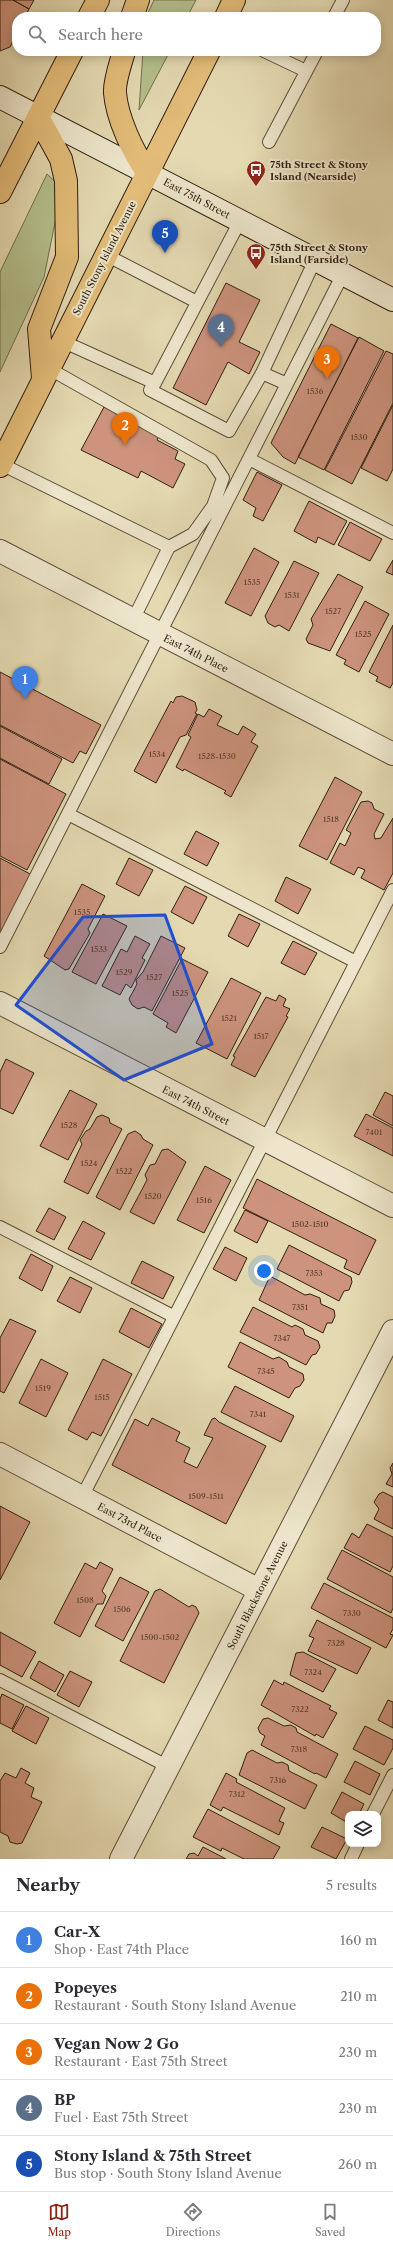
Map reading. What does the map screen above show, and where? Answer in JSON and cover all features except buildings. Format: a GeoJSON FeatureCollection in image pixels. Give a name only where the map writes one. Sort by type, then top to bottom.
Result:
{"type":"FeatureCollection","features":[{"type":"Feature","properties":{"kind":"highway"},"geometry":{"type":"LineString","coordinates":[[92,12],[98,0]]}},
{"type":"Feature","properties":{"kind":"highway"},"geometry":{"type":"LineString","coordinates":[[134,12],[138,0]]}},
{"type":"Feature","properties":{"kind":"highway"},"geometry":{"type":"LineString","coordinates":[[228,12],[234,0]]}},
{"type":"Feature","properties":{"kind":"highway"},"geometry":{"type":"LineString","coordinates":[[0,192],[69,56]]}},
{"type":"Feature","properties":{"kind":"highway"},"geometry":{"type":"LineString","coordinates":[[123,56],[114,92],[120,115],[135,155],[147,172]]}},
{"type":"Feature","properties":{"kind":"highway","name":"South Stony Island Avenue"},"geometry":{"type":"LineString","coordinates":[[0,465],[206,56]]}},
{"type":"Feature","properties":{"kind":"highway"},"geometry":{"type":"LineString","coordinates":[[38,117],[61,160],[66,181],[67,257],[40,329],[46,374]]}},
{"type":"Feature","properties":{"kind":"street","name":"East 75th Street"},"geometry":{"type":"LineString","coordinates":[[0,97],[393,300]]}},
{"type":"Feature","properties":{"kind":"street","name":"East 74th Place"},"geometry":{"type":"LineString","coordinates":[[0,551],[393,754]]}},
{"type":"Feature","properties":{"kind":"street","name":"East 74th Street"},"geometry":{"type":"LineString","coordinates":[[0,1003],[393,1206]]}},
{"type":"Feature","properties":{"kind":"street","name":"South Blackstone Avenue"},"geometry":{"type":"LineString","coordinates":[[121,1859],[393,1331]]}},
{"type":"Feature","properties":{"kind":"street","name":"East 73rd Place"},"geometry":{"type":"LineString","coordinates":[[0,1454],[259,1590]]}},
{"type":"Feature","properties":{"kind":"lane"},"geometry":{"type":"LineString","coordinates":[[337,12],[343,0]]}},
{"type":"Feature","properties":{"kind":"lane"},"geometry":{"type":"LineString","coordinates":[[274,56],[306,71]]}},
{"type":"Feature","properties":{"kind":"lane"},"geometry":{"type":"LineString","coordinates":[[270,142],[314,56]]}},
{"type":"Feature","properties":{"kind":"lane"},"geometry":{"type":"LineString","coordinates":[[240,221],[150,390],[229,431],[262,373],[315,260]]}},
{"type":"Feature","properties":{"kind":"lane"},"geometry":{"type":"LineString","coordinates":[[106,255],[197,302]]}},
{"type":"Feature","properties":{"kind":"lane"},"geometry":{"type":"LineString","coordinates":[[0,947],[343,274]]}},
{"type":"Feature","properties":{"kind":"lane"},"geometry":{"type":"LineString","coordinates":[[62,341],[155,383]]}},
{"type":"Feature","properties":{"kind":"lane"},"geometry":{"type":"LineString","coordinates":[[262,373],[287,384]]}},
{"type":"Feature","properties":{"kind":"lane"},"geometry":{"type":"LineString","coordinates":[[46,374],[211,460],[223,478],[213,506],[193,534],[169,547],[132,620]]}},
{"type":"Feature","properties":{"kind":"lane"},"geometry":{"type":"LineString","coordinates":[[249,459],[393,533]]}},
{"type":"Feature","properties":{"kind":"lane"},"geometry":{"type":"LineString","coordinates":[[0,465],[169,547]]}},
{"type":"Feature","properties":{"kind":"lane"},"geometry":{"type":"LineString","coordinates":[[68,814],[356,962]]}},
{"type":"Feature","properties":{"kind":"lane"},"geometry":{"type":"LineString","coordinates":[[82,1497],[173,1316],[393,890]]}},
{"type":"Feature","properties":{"kind":"lane"},"geometry":{"type":"LineString","coordinates":[[0,1228],[173,1316]]}},
{"type":"Feature","properties":{"kind":"lane"},"geometry":{"type":"LineString","coordinates":[[0,1680],[169,1767]]}},
{"type":"Feature","properties":{"kind":"lane"},"geometry":{"type":"LineString","coordinates":[[375,1811],[393,1775]]}},
{"type":"Feature","properties":{"kind":"lane"},"geometry":{"type":"LineString","coordinates":[[351,1859],[357,1847]]}},
{"type":"Feature","properties":{"kind":"highlighted area"},"geometry":{"type":"Polygon","coordinates":[[[165,915],[212,1044],[124,1080],[16,1005],[83,917],[165,915]]]}},
{"type":"Feature","properties":{"kind":"green space"},"geometry":{"type":"Polygon","coordinates":[[[154,0],[196,0],[190,12],[148,12],[154,0]]]}},
{"type":"Feature","properties":{"kind":"green space"},"geometry":{"type":"Polygon","coordinates":[[[143,56],[167,56],[139,110],[143,56]]]}},
{"type":"Feature","properties":{"kind":"green space"},"geometry":{"type":"Polygon","coordinates":[[[47,174],[62,188],[44,277],[0,372],[0,272],[47,174]]]}},
{"type":"Feature","properties":{"kind":"place","name":"75th Street & Stony Island (Nearside)"},"geometry":{"type":"Point","coordinates":[256,187]}},
{"type":"Feature","properties":{"kind":"place","name":"Stony Island & 75th Street"},"geometry":{"type":"Point","coordinates":[165,253]}},
{"type":"Feature","properties":{"kind":"place","name":"75th Street & Stony Island (Farside)"},"geometry":{"type":"Point","coordinates":[256,270]}},
{"type":"Feature","properties":{"kind":"place","name":"BP"},"geometry":{"type":"Point","coordinates":[221,347]}},
{"type":"Feature","properties":{"kind":"place","name":"Vegan Now 2 Go"},"geometry":{"type":"Point","coordinates":[327,379]}},
{"type":"Feature","properties":{"kind":"place","name":"Popeyes"},"geometry":{"type":"Point","coordinates":[125,445]}},
{"type":"Feature","properties":{"kind":"place","name":"Car-X"},"geometry":{"type":"Point","coordinates":[25,699]}}]}
